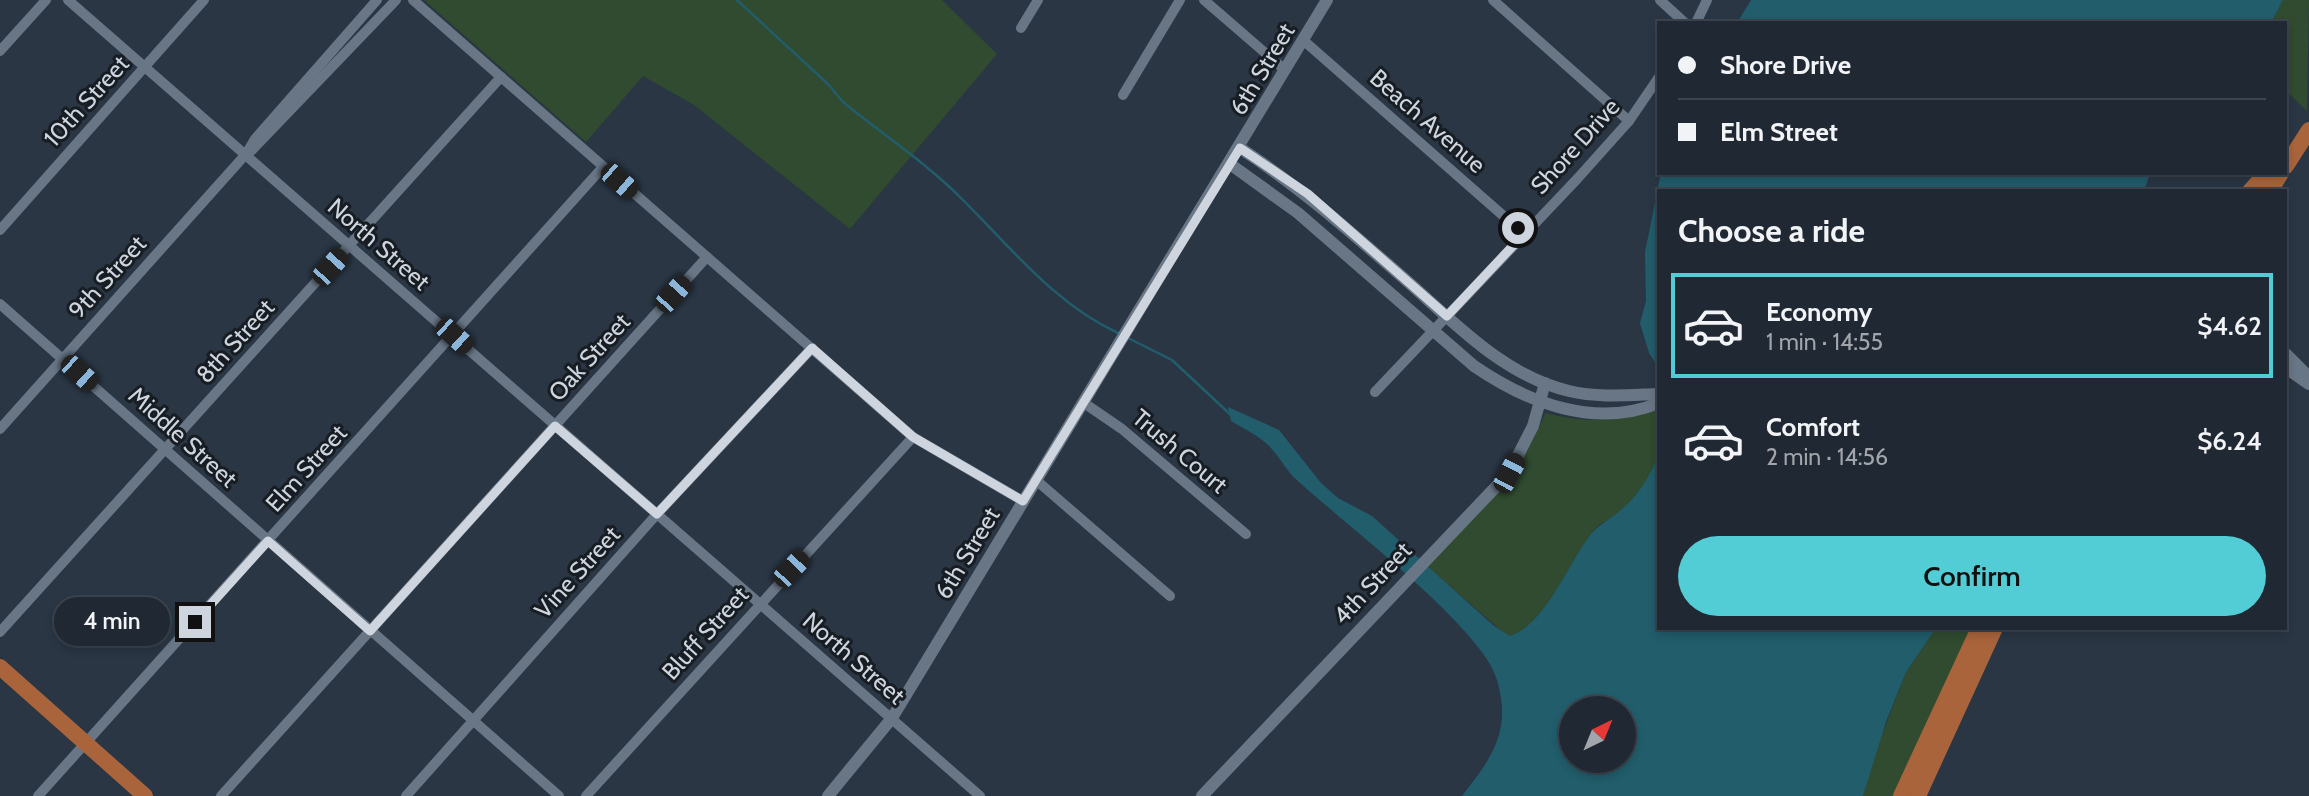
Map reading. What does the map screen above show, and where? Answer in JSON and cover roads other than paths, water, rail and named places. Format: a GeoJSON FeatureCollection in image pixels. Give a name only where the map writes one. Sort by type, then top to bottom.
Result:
{"type":"FeatureCollection","features":[{"type":"Feature","properties":{"kind":"main road"},"geometry":{"type":"LineString","coordinates":[[2288,158],[2309,130]]}},
{"type":"Feature","properties":{"kind":"main road"},"geometry":{"type":"LineString","coordinates":[[2252,189],[2264,175]]}},
{"type":"Feature","properties":{"kind":"main road"},"geometry":{"type":"LineString","coordinates":[[1901,796],[1978,630]]}},
{"type":"Feature","properties":{"kind":"main road"},"geometry":{"type":"LineString","coordinates":[[1918,796],[1994,630]]}},
{"type":"Feature","properties":{"kind":"main road"},"geometry":{"type":"LineString","coordinates":[[0,667],[145,796]]}},
{"type":"Feature","properties":{"kind":"street"},"geometry":{"type":"LineString","coordinates":[[0,51],[46,0]]}},
{"type":"Feature","properties":{"kind":"street","name":"North Street"},"geometry":{"type":"LineString","coordinates":[[68,0],[980,796]]}},
{"type":"Feature","properties":{"kind":"street","name":"10th Street"},"geometry":{"type":"LineString","coordinates":[[0,230],[204,0]]}},
{"type":"Feature","properties":{"kind":"street","name":"9th Street"},"geometry":{"type":"LineString","coordinates":[[246,155],[255,139],[377,0]]}},
{"type":"Feature","properties":{"kind":"street","name":"9th Street"},"geometry":{"type":"LineString","coordinates":[[0,429],[246,155],[261,144],[396,0]]}},
{"type":"Feature","properties":{"kind":"street"},"geometry":{"type":"LineString","coordinates":[[413,0],[913,437],[1023,501]]}},
{"type":"Feature","properties":{"kind":"street"},"geometry":{"type":"LineString","coordinates":[[1021,28],[1038,0]]}},
{"type":"Feature","properties":{"kind":"street"},"geometry":{"type":"LineString","coordinates":[[1123,95],[1180,0]]}},
{"type":"Feature","properties":{"kind":"street"},"geometry":{"type":"LineString","coordinates":[[1204,0],[1285,70]]}},
{"type":"Feature","properties":{"kind":"street","name":"6th Street"},"geometry":{"type":"LineString","coordinates":[[828,796],[892,718],[1240,148],[1327,0]]}},
{"type":"Feature","properties":{"kind":"street"},"geometry":{"type":"LineString","coordinates":[[1493,0],[1629,121]]}},
{"type":"Feature","properties":{"kind":"street"},"geometry":{"type":"LineString","coordinates":[[1660,0],[1683,21]]}},
{"type":"Feature","properties":{"kind":"street"},"geometry":{"type":"LineString","coordinates":[[1697,21],[1707,0]]}},
{"type":"Feature","properties":{"kind":"street","name":"Beach Avenue"},"geometry":{"type":"LineString","coordinates":[[1303,40],[1524,234]]}},
{"type":"Feature","properties":{"kind":"street","name":"8th Street"},"geometry":{"type":"LineString","coordinates":[[0,632],[501,77]]}},
{"type":"Feature","properties":{"kind":"street","name":"Shore Drive"},"geometry":{"type":"LineString","coordinates":[[1375,392],[1629,121],[1657,80]]}},
{"type":"Feature","properties":{"kind":"street"},"geometry":{"type":"LineString","coordinates":[[1240,148],[1308,194],[1497,357],[1545,383],[1569,391],[1605,396],[1657,394]]}},
{"type":"Feature","properties":{"kind":"street"},"geometry":{"type":"LineString","coordinates":[[1230,164],[1290,205],[1493,379],[1576,413],[1627,412],[1657,404]]}},
{"type":"Feature","properties":{"kind":"street","name":"Elm Street"},"geometry":{"type":"LineString","coordinates":[[38,796],[603,167]]}},
{"type":"Feature","properties":{"kind":"street","name":"Oak Street"},"geometry":{"type":"LineString","coordinates":[[220,796],[707,257]]}},
{"type":"Feature","properties":{"kind":"street","name":"Middle Street"},"geometry":{"type":"LineString","coordinates":[[0,304],[559,796]]}},
{"type":"Feature","properties":{"kind":"street","name":"Vine Street"},"geometry":{"type":"LineString","coordinates":[[405,796],[657,514],[812,348]]}},
{"type":"Feature","properties":{"kind":"street"},"geometry":{"type":"LineString","coordinates":[[2287,355],[2309,377]]}},
{"type":"Feature","properties":{"kind":"street"},"geometry":{"type":"LineString","coordinates":[[2287,369],[2309,384]]}},
{"type":"Feature","properties":{"kind":"street","name":"4th Street"},"geometry":{"type":"LineString","coordinates":[[1202,796],[1422,561],[1509,473],[1533,426],[1545,383]]}},
{"type":"Feature","properties":{"kind":"street","name":"Trush Court"},"geometry":{"type":"LineString","coordinates":[[1084,403],[1122,429],[1246,534]]}},
{"type":"Feature","properties":{"kind":"street","name":"Bluff Street"},"geometry":{"type":"LineString","coordinates":[[586,796],[913,437]]}},
{"type":"Feature","properties":{"kind":"street"},"geometry":{"type":"LineString","coordinates":[[1036,480],[1170,596]]}},
{"type":"Feature","properties":{"kind":"water"},"geometry":{"type":"Polygon","coordinates":[[[1751,0],[2283,0],[2272,21],[1738,21],[1751,0]]]}},
{"type":"Feature","properties":{"kind":"water"},"geometry":{"type":"Polygon","coordinates":[[[1661,175],[2149,175],[2145,189],[1658,189],[1661,175]]]}},
{"type":"Feature","properties":{"kind":"water"},"geometry":{"type":"Polygon","coordinates":[[[1657,193],[1657,365],[1649,353],[1640,323],[1646,301],[1645,252],[1657,193]]]}},
{"type":"Feature","properties":{"kind":"water"},"geometry":{"type":"Polygon","coordinates":[[[1228,407],[1279,430],[1321,483],[1338,498],[1372,516],[1493,625],[1510,636],[1535,619],[1591,534],[1624,508],[1647,479],[1657,457],[1657,630],[1935,630],[1906,672],[1886,722],[1863,796],[1462,796],[1490,756],[1500,729],[1501,698],[1497,680],[1486,658],[1440,605],[1298,481],[1267,444],[1231,421],[1228,407]]]}},
{"type":"Feature","properties":{"kind":"waterway"},"geometry":{"type":"LineString","coordinates":[[737,0],[828,84],[843,102],[949,187],[1055,292],[1075,308],[1120,334]]}},
{"type":"Feature","properties":{"kind":"waterway"},"geometry":{"type":"LineString","coordinates":[[1126,337],[1172,360],[1232,416]]}}]}
